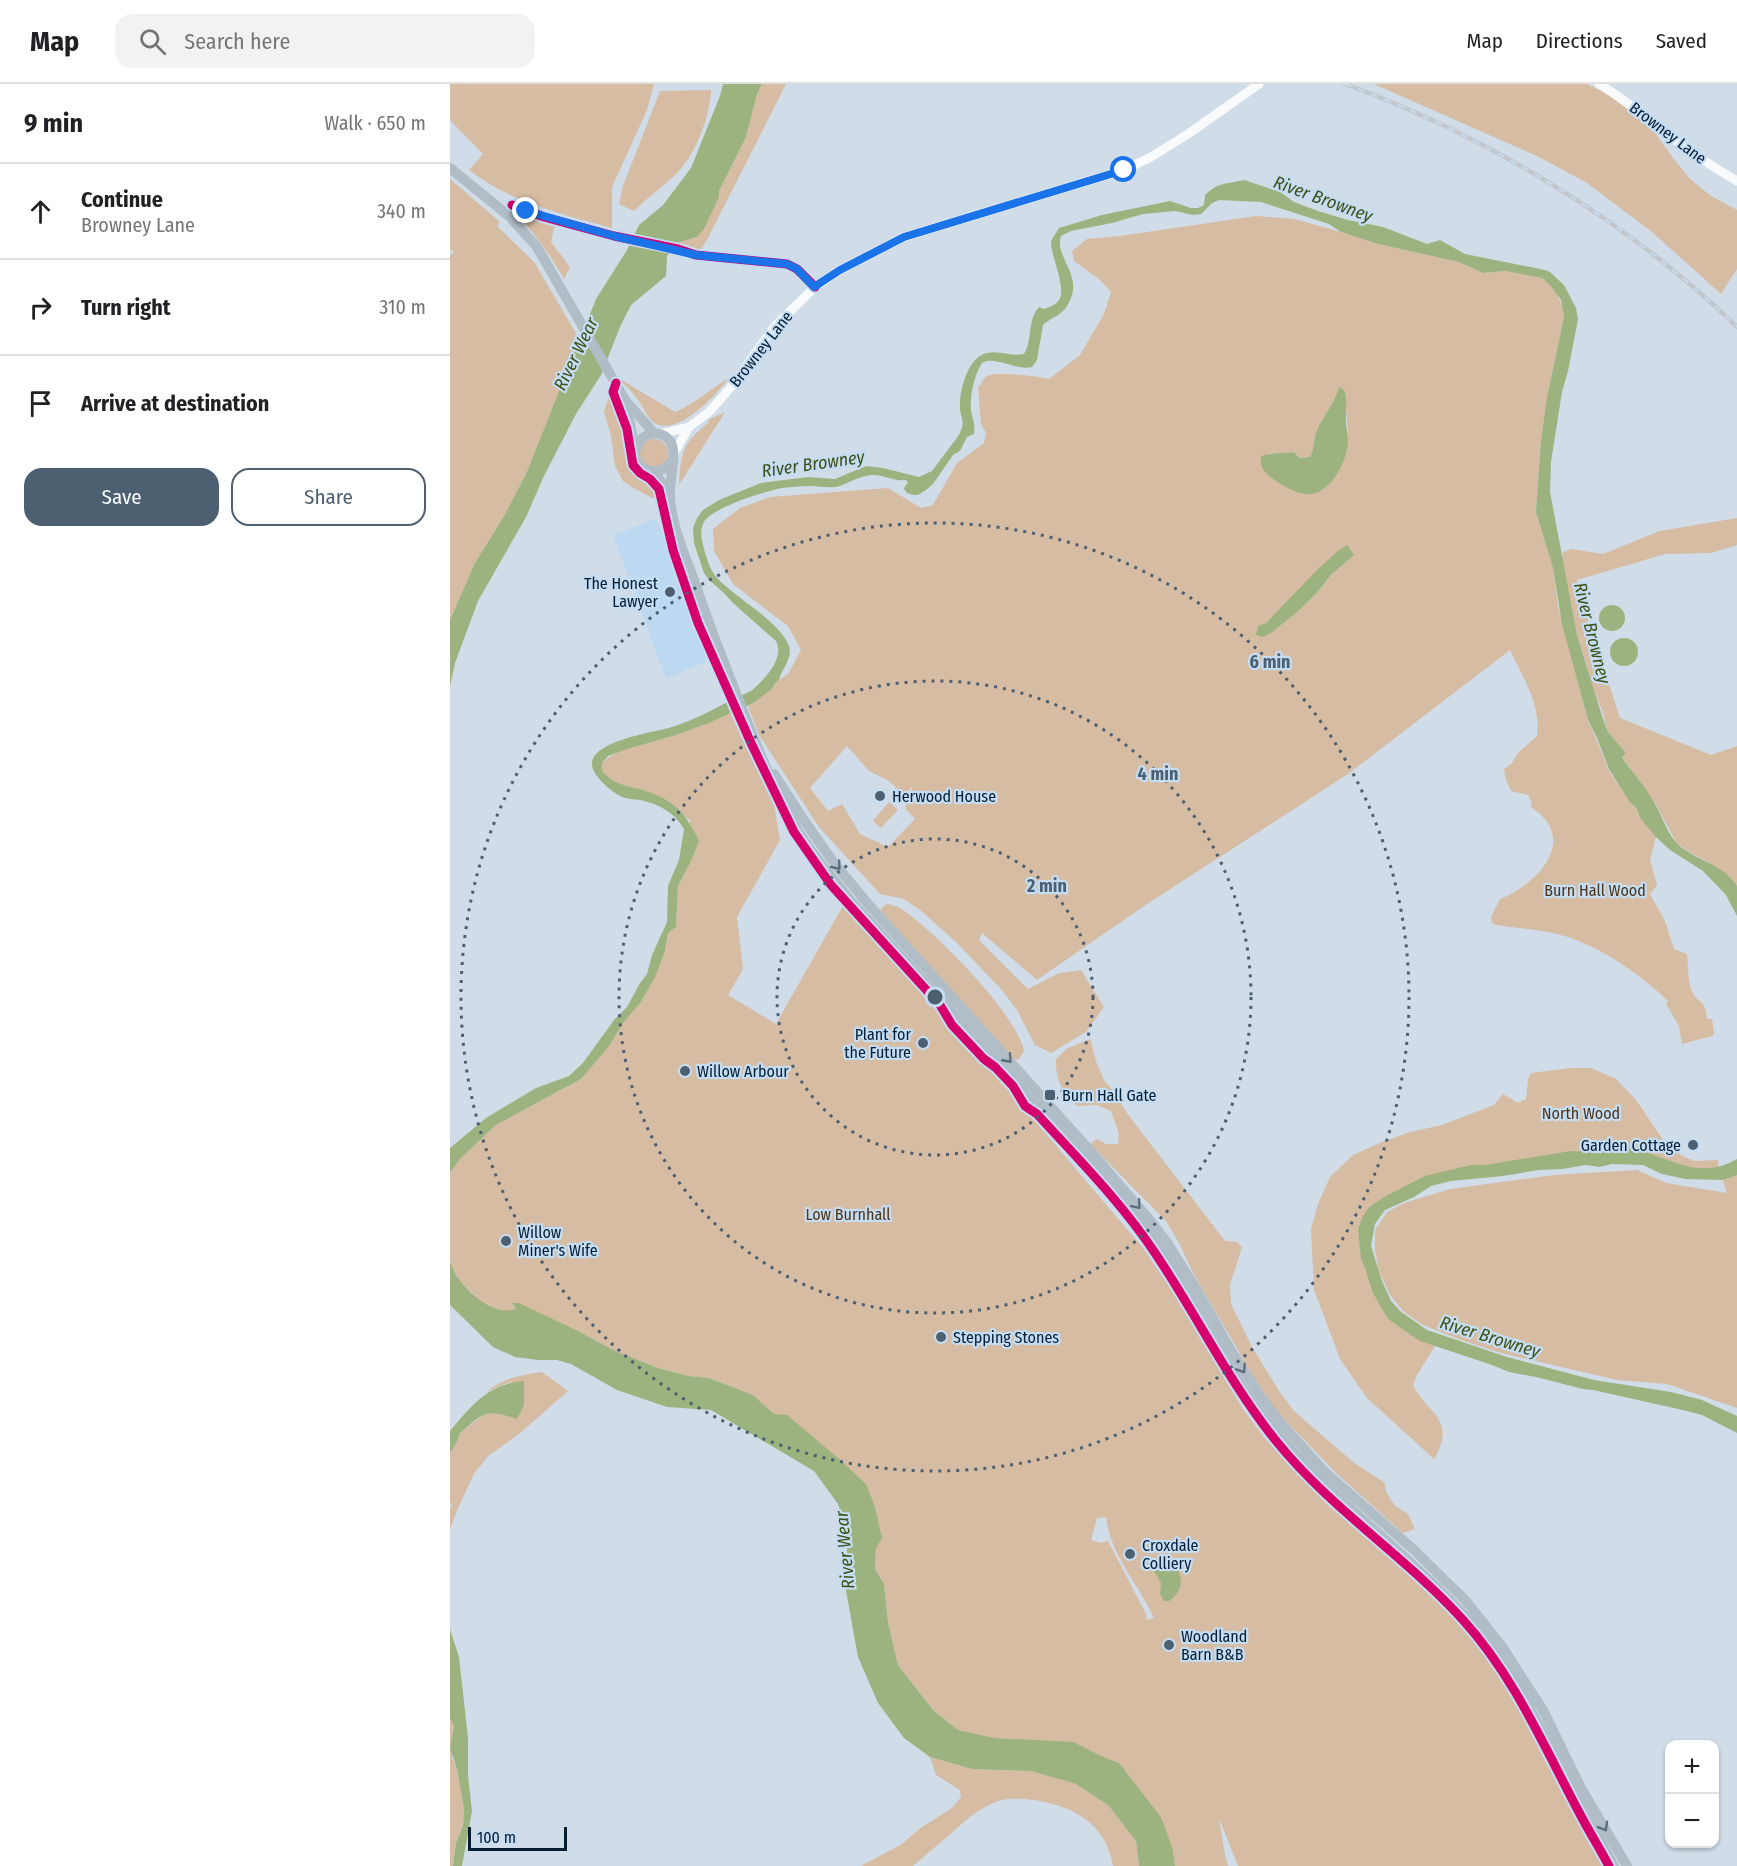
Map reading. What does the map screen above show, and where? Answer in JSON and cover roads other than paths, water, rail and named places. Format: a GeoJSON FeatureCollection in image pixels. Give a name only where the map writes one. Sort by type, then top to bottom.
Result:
{"type":"FeatureCollection","features":[{"type":"Feature","properties":{"kind":"highway"},"geometry":{"type":"LineString","coordinates":[[450,168],[525,232],[544,257],[625,400],[657,434],[669,440],[673,450],[669,494],[676,530],[732,687],[776,790],[794,825],[851,900],[1078,1151],[1144,1228],[1176,1274],[1229,1366],[1271,1427],[1304,1464],[1406,1557],[1466,1616],[1520,1690],[1614,1866]]}},
{"type":"Feature","properties":{"kind":"highway"},"geometry":{"type":"LineString","coordinates":[[625,400],[636,457],[642,467],[654,472],[669,494]]}},
{"type":"Feature","properties":{"kind":"highway"},"geometry":{"type":"LineString","coordinates":[[636,450],[640,440],[649,434],[657,434]]}},
{"type":"Feature","properties":{"kind":"highway"},"geometry":{"type":"LineString","coordinates":[[654,472],[667,467],[673,458]]}},
{"type":"Feature","properties":{"kind":"highway"},"geometry":{"type":"LineString","coordinates":[[762,756],[834,863],[1166,1241],[1248,1378],[1280,1422],[1326,1473],[1413,1550],[1466,1601],[1501,1645],[1543,1710],[1581,1788],[1627,1866]]}},
{"type":"Feature","properties":{"kind":"main road","name":"Browney Lane"},"geometry":{"type":"LineString","coordinates":[[689,427],[717,405],[774,327],[814,287],[840,270],[904,237],[1124,170],[1151,157],[1188,134],[1259,84]]}},
{"type":"Feature","properties":{"kind":"main road","name":"Browney Lane"},"geometry":{"type":"LineString","coordinates":[[1599,84],[1713,167],[1737,181]]}},
{"type":"Feature","properties":{"kind":"main road"},"geometry":{"type":"LineString","coordinates":[[657,434],[689,427]]}},
{"type":"Feature","properties":{"kind":"main road"},"geometry":{"type":"LineString","coordinates":[[673,458],[689,427]]}},
{"type":"Feature","properties":{"kind":"street"},"geometry":{"type":"LineString","coordinates":[[512,205],[544,217],[701,256],[787,264],[797,269],[814,287]]}},
{"type":"Feature","properties":{"kind":"water","name":"River Wear"},"geometry":{"type":"Polygon","coordinates":[[[723,84],[762,84],[757,94],[746,137],[719,191],[719,197],[704,229],[697,237],[680,242],[667,256],[666,276],[631,305],[601,375],[576,414],[526,517],[478,601],[455,663],[450,686],[450,620],[475,563],[526,474],[596,299],[627,250],[639,225],[663,205],[691,168],[723,84]]]}},
{"type":"Feature","properties":{"kind":"water"},"geometry":{"type":"Polygon","coordinates":[[[1244,180],[1280,192],[1294,202],[1318,211],[1383,227],[1427,244],[1440,240],[1465,254],[1545,270],[1564,285],[1576,308],[1578,319],[1562,392],[1551,462],[1550,492],[1577,635],[1608,732],[1626,753],[1622,757],[1648,792],[1676,842],[1732,879],[1737,886],[1737,916],[1726,895],[1703,871],[1670,850],[1641,819],[1609,769],[1588,720],[1562,624],[1553,568],[1536,512],[1541,440],[1547,397],[1564,317],[1561,300],[1550,285],[1542,278],[1506,271],[1483,273],[1459,262],[1378,244],[1341,232],[1329,224],[1261,202],[1219,200],[1212,203],[1201,214],[1193,215],[1175,211],[1143,214],[1071,231],[1061,236],[1061,250],[1070,271],[1073,287],[1068,304],[1061,313],[1043,325],[1037,360],[1032,367],[1019,367],[993,361],[982,363],[976,374],[971,396],[974,434],[967,437],[960,451],[953,455],[933,484],[926,490],[913,495],[904,489],[908,483],[906,480],[875,475],[857,478],[836,487],[782,488],[728,506],[717,511],[704,522],[701,532],[702,542],[714,574],[777,628],[789,646],[788,659],[779,680],[772,689],[753,703],[709,723],[608,756],[602,763],[602,771],[613,780],[649,792],[674,805],[690,824],[699,841],[678,886],[676,927],[668,933],[665,951],[656,975],[641,1002],[623,1023],[610,1045],[581,1079],[496,1125],[460,1159],[450,1173],[450,1148],[486,1118],[536,1088],[569,1076],[583,1063],[614,1020],[627,1007],[647,974],[652,955],[667,922],[668,886],[679,860],[684,829],[671,813],[660,806],[622,797],[608,788],[597,776],[592,765],[595,755],[618,741],[682,724],[751,691],[772,669],[778,655],[776,641],[733,603],[704,573],[694,543],[693,528],[703,510],[719,500],[761,483],[808,477],[835,479],[866,466],[919,477],[932,471],[961,430],[962,390],[975,360],[981,355],[992,352],[1024,354],[1035,312],[1039,307],[1044,309],[1059,300],[1061,286],[1051,241],[1059,228],[1102,215],[1170,201],[1198,208],[1204,205],[1205,195],[1214,188],[1244,180]]]}},
{"type":"Feature","properties":{"kind":"water"},"geometry":{"type":"Polygon","coordinates":[[[1339,387],[1344,390],[1346,397],[1348,440],[1342,465],[1332,481],[1319,492],[1299,493],[1285,487],[1263,469],[1261,456],[1294,452],[1299,458],[1310,457],[1317,430],[1339,387]]]}},
{"type":"Feature","properties":{"kind":"water"},"geometry":{"type":"Polygon","coordinates":[[[1347,545],[1354,555],[1331,575],[1316,594],[1271,633],[1263,637],[1256,635],[1258,626],[1266,623],[1319,568],[1347,545]]]}},
{"type":"Feature","properties":{"kind":"water"},"geometry":{"type":"Polygon","coordinates":[[[1612,605],[1621,609],[1625,618],[1621,627],[1612,631],[1603,627],[1599,618],[1603,609],[1612,605]]]}},
{"type":"Feature","properties":{"kind":"water"},"geometry":{"type":"Polygon","coordinates":[[[1624,638],[1634,642],[1638,652],[1634,662],[1624,666],[1614,662],[1610,652],[1614,642],[1624,638]]]}},
{"type":"Feature","properties":{"kind":"water"},"geometry":{"type":"Polygon","coordinates":[[[1632,1149],[1696,1168],[1723,1165],[1737,1159],[1737,1175],[1723,1180],[1685,1179],[1662,1174],[1643,1165],[1612,1164],[1599,1167],[1586,1165],[1539,1170],[1451,1181],[1431,1186],[1414,1197],[1385,1210],[1375,1224],[1371,1246],[1382,1281],[1391,1301],[1400,1311],[1427,1330],[1507,1357],[1594,1380],[1671,1392],[1702,1400],[1737,1416],[1737,1433],[1702,1415],[1509,1372],[1420,1341],[1388,1319],[1373,1293],[1361,1259],[1358,1230],[1369,1207],[1384,1197],[1425,1176],[1471,1165],[1485,1165],[1571,1151],[1598,1152],[1632,1149]]]}},
{"type":"Feature","properties":{"kind":"water"},"geometry":{"type":"Polygon","coordinates":[[[450,1262],[464,1285],[477,1298],[492,1307],[500,1310],[516,1309],[512,1303],[519,1303],[615,1351],[658,1368],[688,1376],[709,1378],[753,1395],[774,1414],[787,1415],[866,1484],[875,1507],[882,1538],[876,1548],[875,1569],[884,1584],[888,1622],[898,1665],[933,1710],[958,1730],[995,1738],[1073,1742],[1119,1763],[1161,1817],[1173,1850],[1175,1866],[1139,1866],[1136,1841],[1108,1805],[1076,1784],[1031,1771],[972,1769],[930,1757],[904,1738],[878,1703],[858,1657],[845,1585],[848,1535],[838,1504],[814,1471],[711,1410],[667,1407],[617,1390],[571,1364],[557,1360],[515,1357],[493,1347],[450,1305],[450,1262]]]}},
{"type":"Feature","properties":{"kind":"water"},"geometry":{"type":"Polygon","coordinates":[[[524,1381],[524,1405],[517,1419],[485,1414],[460,1433],[450,1453],[450,1431],[482,1397],[500,1386],[524,1381]]]}},
{"type":"Feature","properties":{"kind":"water"},"geometry":{"type":"Polygon","coordinates":[[[1173,1563],[1177,1568],[1181,1583],[1178,1593],[1169,1601],[1164,1601],[1160,1594],[1161,1583],[1154,1571],[1160,1565],[1173,1563]]]}},
{"type":"Feature","properties":{"kind":"water"},"geometry":{"type":"Polygon","coordinates":[[[450,1629],[459,1657],[468,1738],[468,1775],[472,1811],[462,1866],[453,1866],[456,1843],[463,1826],[464,1809],[457,1769],[450,1748],[454,1727],[450,1718],[450,1629]]]}},
{"type":"Feature","properties":{"kind":"railway"},"geometry":{"type":"LineString","coordinates":[[1345,84],[1451,129],[1554,186],[1650,252],[1737,327]]}},
{"type":"Feature","properties":{"kind":"place","name":"The Honest Lawyer"},"geometry":{"type":"Point","coordinates":[670,592]}},
{"type":"Feature","properties":{"kind":"place","name":"Herwood House"},"geometry":{"type":"Point","coordinates":[880,796]}},
{"type":"Feature","properties":{"kind":"place","name":"Plant for the Future"},"geometry":{"type":"Point","coordinates":[923,1043]}},
{"type":"Feature","properties":{"kind":"place","name":"Willow Arbour"},"geometry":{"type":"Point","coordinates":[685,1071]}},
{"type":"Feature","properties":{"kind":"place","name":"Burn Hall Gate"},"geometry":{"type":"Point","coordinates":[1050,1095]}},
{"type":"Feature","properties":{"kind":"place","name":"Garden Cottage"},"geometry":{"type":"Point","coordinates":[1693,1145]}},
{"type":"Feature","properties":{"kind":"place","name":"Willow Miner's Wife"},"geometry":{"type":"Point","coordinates":[506,1241]}},
{"type":"Feature","properties":{"kind":"place","name":"Stepping Stones"},"geometry":{"type":"Point","coordinates":[941,1337]}},
{"type":"Feature","properties":{"kind":"place","name":"Croxdale Colliery"},"geometry":{"type":"Point","coordinates":[1130,1554]}},
{"type":"Feature","properties":{"kind":"place","name":"Woodland Barn B&B"},"geometry":{"type":"Point","coordinates":[1169,1645]}},
{"type":"Feature","properties":{"kind":"water label","name":"River Browney"},"geometry":{"type":"Point","coordinates":[1323,199]}},
{"type":"Feature","properties":{"kind":"water label","name":"River Browney"},"geometry":{"type":"Point","coordinates":[813,464]}},
{"type":"Feature","properties":{"kind":"water label","name":"River Browney"},"geometry":{"type":"Point","coordinates":[1592,633]}},
{"type":"Feature","properties":{"kind":"water label","name":"River Browney"},"geometry":{"type":"Point","coordinates":[1490,1337]}},
{"type":"Feature","properties":{"kind":"park label","name":"Burn Hall Wood"},"geometry":{"type":"Point","coordinates":[1595,890]}},
{"type":"Feature","properties":{"kind":"park label","name":"North Wood"},"geometry":{"type":"Point","coordinates":[1581,1113]}},
{"type":"Feature","properties":{"kind":"park label","name":"Low Burnhall"},"geometry":{"type":"Point","coordinates":[848,1214]}}]}
